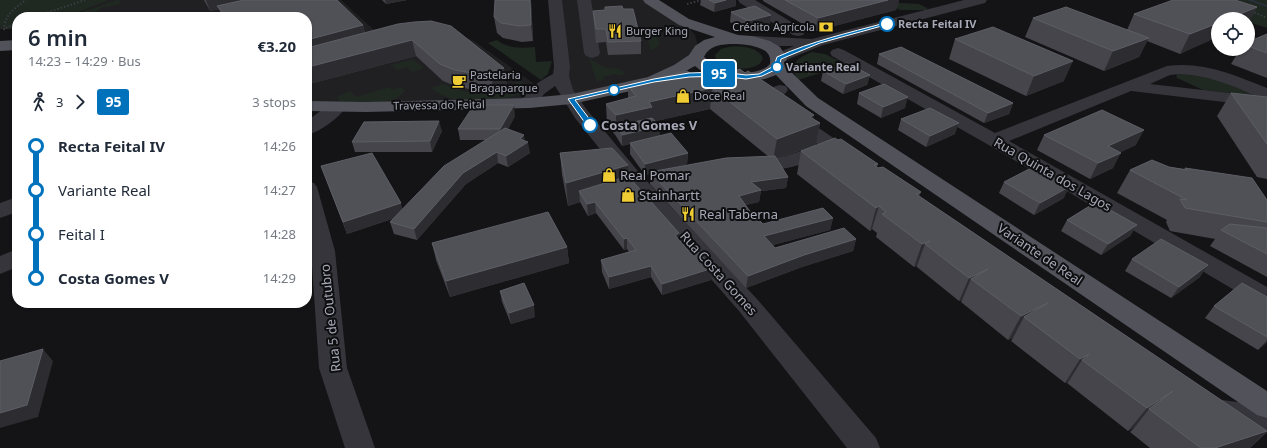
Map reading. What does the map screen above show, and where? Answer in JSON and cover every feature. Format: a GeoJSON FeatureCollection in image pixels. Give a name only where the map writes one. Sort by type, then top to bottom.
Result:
{"type":"FeatureCollection","features":[{"type":"Feature","properties":{"kind":"main road"},"geometry":{"type":"LineString","coordinates":[[650,0],[684,22],[695,35],[698,53],[705,67],[721,74]]}},
{"type":"Feature","properties":{"kind":"main road","name":"Variante de Real"},"geometry":{"type":"LineString","coordinates":[[684,22],[708,31],[747,40],[774,49],[778,63],[812,102]]}},
{"type":"Feature","properties":{"kind":"main road"},"geometry":{"type":"LineString","coordinates":[[654,80],[680,68],[698,53],[718,40],[747,40]]}},
{"type":"Feature","properties":{"kind":"main road"},"geometry":{"type":"LineString","coordinates":[[654,80],[689,75],[721,74],[746,77],[760,75],[778,63]]}},
{"type":"Feature","properties":{"kind":"main road","name":"Variante de Real"},"geometry":{"type":"LineString","coordinates":[[746,77],[812,102],[1267,406]]}},
{"type":"Feature","properties":{"kind":"main road","name":"Travessa do Feital"},"geometry":{"type":"LineString","coordinates":[[312,106],[438,106],[572,99],[654,80]]}},
{"type":"Feature","properties":{"kind":"street","name":"Rua Costa Gomes"},"geometry":{"type":"LineString","coordinates":[[555,0],[562,67],[561,76],[564,90],[618,160],[646,178],[864,448]]}},
{"type":"Feature","properties":{"kind":"street"},"geometry":{"type":"LineString","coordinates":[[584,0],[592,53]]}},
{"type":"Feature","properties":{"kind":"street"},"geometry":{"type":"LineString","coordinates":[[745,0],[798,32]]}},
{"type":"Feature","properties":{"kind":"street"},"geometry":{"type":"LineString","coordinates":[[932,0],[958,6]]}},
{"type":"Feature","properties":{"kind":"street"},"geometry":{"type":"LineString","coordinates":[[778,63],[818,42],[980,0]]}},
{"type":"Feature","properties":{"kind":"street"},"geometry":{"type":"LineString","coordinates":[[747,40],[818,42]]}},
{"type":"Feature","properties":{"kind":"street","name":"Rua Quinta dos Lagos"},"geometry":{"type":"LineString","coordinates":[[844,57],[994,140],[1267,298]]}},
{"type":"Feature","properties":{"kind":"street"},"geometry":{"type":"LineString","coordinates":[[994,140],[1178,68],[1192,69],[1214,74],[1267,94]]}},
{"type":"Feature","properties":{"kind":"street"},"geometry":{"type":"LineString","coordinates":[[1161,74],[1180,86],[1202,94]]}},
{"type":"Feature","properties":{"kind":"street"},"geometry":{"type":"LineString","coordinates":[[529,102],[532,96],[540,88],[561,76]]}},
{"type":"Feature","properties":{"kind":"street"},"geometry":{"type":"LineString","coordinates":[[1129,87],[1267,102]]}},
{"type":"Feature","properties":{"kind":"street"},"geometry":{"type":"LineString","coordinates":[[780,90],[773,95],[769,102],[866,170]]}},
{"type":"Feature","properties":{"kind":"street"},"geometry":{"type":"LineString","coordinates":[[312,126],[337,107]]}},
{"type":"Feature","properties":{"kind":"street"},"geometry":{"type":"LineString","coordinates":[[734,164],[782,164],[834,147]]}},
{"type":"Feature","properties":{"kind":"street"},"geometry":{"type":"LineString","coordinates":[[0,211],[12,206]]}},
{"type":"Feature","properties":{"kind":"street","name":"Rua 5 de Outubro"},"geometry":{"type":"LineString","coordinates":[[312,207],[323,251],[333,368],[360,448]]}},
{"type":"Feature","properties":{"kind":"street"},"geometry":{"type":"LineString","coordinates":[[0,266],[12,260]]}},
{"type":"Feature","properties":{"kind":"street"},"geometry":{"type":"LineString","coordinates":[[1194,401],[1207,410],[1267,419]]}},
{"type":"Feature","properties":{"kind":"path"},"geometry":{"type":"LineString","coordinates":[[10,45],[5,35],[3,25],[7,16],[26,0]]}},
{"type":"Feature","properties":{"kind":"path"},"geometry":{"type":"LineString","coordinates":[[49,12],[85,0]]}},
{"type":"Feature","properties":{"kind":"path"},"geometry":{"type":"LineString","coordinates":[[685,4],[702,0]]}},
{"type":"Feature","properties":{"kind":"path"},"geometry":{"type":"LineString","coordinates":[[1248,10],[1267,18]]}},
{"type":"Feature","properties":{"kind":"path"},"geometry":{"type":"LineString","coordinates":[[3,28],[12,25]]}},
{"type":"Feature","properties":{"kind":"path"},"geometry":{"type":"LineString","coordinates":[[637,37],[653,34]]}},
{"type":"Feature","properties":{"kind":"path"},"geometry":{"type":"LineString","coordinates":[[808,74],[844,57]]}},
{"type":"Feature","properties":{"kind":"shaded area"},"geometry":{"type":"Polygon","coordinates":[[[0,0],[110,0],[78,12],[12,12],[12,29],[0,29],[0,0]]]}},
{"type":"Feature","properties":{"kind":"shaded area"},"geometry":{"type":"Polygon","coordinates":[[[110,0],[341,0],[383,38],[452,31],[474,41],[540,88],[529,103],[312,106],[312,12],[78,12],[110,0]]]}},
{"type":"Feature","properties":{"kind":"shaded area"},"geometry":{"type":"Polygon","coordinates":[[[117,0],[122,0],[119,1],[120,4],[101,8],[96,12],[83,12],[117,0]]]}},
{"type":"Feature","properties":{"kind":"shaded area"},"geometry":{"type":"Polygon","coordinates":[[[555,0],[650,0],[684,22],[695,35],[699,49],[680,68],[572,99],[555,0]]]}},
{"type":"Feature","properties":{"kind":"shaded area"},"geometry":{"type":"Polygon","coordinates":[[[1186,0],[1267,0],[1267,28],[1255,24],[1255,12],[1225,12],[1186,0]]]}},
{"type":"Feature","properties":{"kind":"shaded area"},"geometry":{"type":"Polygon","coordinates":[[[885,2],[919,4],[927,8],[927,10],[900,10],[885,2]]]}},
{"type":"Feature","properties":{"kind":"shaded area"},"geometry":{"type":"Polygon","coordinates":[[[644,27],[657,38],[660,43],[651,51],[644,27]]]}},
{"type":"Feature","properties":{"kind":"shaded area"},"geometry":{"type":"Polygon","coordinates":[[[497,40],[506,45],[520,48],[535,47],[536,62],[552,61],[548,74],[541,80],[488,43],[497,40]]]}},
{"type":"Feature","properties":{"kind":"shaded area"},"geometry":{"type":"Polygon","coordinates":[[[728,47],[743,47],[752,49],[757,51],[763,58],[755,67],[730,67],[718,60],[715,55],[721,49],[728,47]]]}},
{"type":"Feature","properties":{"kind":"shaded area"},"geometry":{"type":"Polygon","coordinates":[[[812,52],[825,54],[847,65],[798,80],[792,69],[795,63],[800,58],[812,52]]]}},
{"type":"Feature","properties":{"kind":"shaded area"},"geometry":{"type":"Polygon","coordinates":[[[589,58],[608,68],[619,69],[626,74],[619,76],[616,74],[603,77],[604,79],[597,82],[589,58]]]}},
{"type":"Feature","properties":{"kind":"shaded area"},"geometry":{"type":"Polygon","coordinates":[[[413,59],[424,68],[412,72],[407,67],[397,70],[391,65],[413,59]]]}},
{"type":"Feature","properties":{"kind":"shaded area"},"geometry":{"type":"Polygon","coordinates":[[[1183,72],[1199,73],[1258,96],[1203,90],[1177,78],[1176,75],[1183,72]]]}},
{"type":"Feature","properties":{"kind":"shaded area"},"geometry":{"type":"Polygon","coordinates":[[[520,81],[533,90],[495,100],[467,101],[454,99],[442,95],[431,88],[443,84],[463,91],[486,92],[502,89],[520,81]]]}},
{"type":"Feature","properties":{"kind":"shaded area"},"geometry":{"type":"Polygon","coordinates":[[[389,87],[392,90],[402,87],[405,91],[400,96],[393,99],[375,103],[339,101],[337,97],[350,91],[356,97],[389,87]]]}},
{"type":"Feature","properties":{"kind":"building"},"geometry":{"type":"Polygon","coordinates":[[[244,0],[337,0],[363,25],[312,39],[312,12],[222,12],[217,6],[244,0]]]}},
{"type":"Feature","properties":{"kind":"building"},"geometry":{"type":"Polygon","coordinates":[[[495,0],[530,0],[531,25],[520,26],[501,23],[494,17],[495,0]]]}},
{"type":"Feature","properties":{"kind":"building"},"geometry":{"type":"Polygon","coordinates":[[[709,0],[726,0],[715,3],[709,0]]]}},
{"type":"Feature","properties":{"kind":"building"},"geometry":{"type":"Polygon","coordinates":[[[785,0],[888,0],[818,18],[785,0]]]}},
{"type":"Feature","properties":{"kind":"building"},"geometry":{"type":"Polygon","coordinates":[[[1173,0],[1235,0],[1257,7],[1245,12],[1211,12],[1211,26],[1190,34],[1134,14],[1173,0]]]}},
{"type":"Feature","properties":{"kind":"building"},"geometry":{"type":"Polygon","coordinates":[[[622,6],[623,9],[633,9],[641,41],[608,42],[606,29],[596,29],[593,11],[605,10],[605,7],[622,6]]]}},
{"type":"Feature","properties":{"kind":"building"},"geometry":{"type":"Polygon","coordinates":[[[755,6],[771,15],[748,21],[731,12],[755,6]]]}},
{"type":"Feature","properties":{"kind":"building"},"geometry":{"type":"Polygon","coordinates":[[[1066,7],[1149,38],[1113,51],[1033,18],[1066,7]]]}},
{"type":"Feature","properties":{"kind":"building"},"geometry":{"type":"Polygon","coordinates":[[[431,21],[451,26],[504,68],[491,72],[472,73],[455,70],[440,64],[412,40],[312,66],[312,47],[398,24],[431,21]]]}},
{"type":"Feature","properties":{"kind":"building"},"geometry":{"type":"Polygon","coordinates":[[[993,27],[1073,61],[1034,76],[955,39],[993,27]]]}},
{"type":"Feature","properties":{"kind":"building"},"geometry":{"type":"Polygon","coordinates":[[[1267,34],[1267,53],[1255,49],[1255,39],[1267,34]]]}},
{"type":"Feature","properties":{"kind":"building"},"geometry":{"type":"Polygon","coordinates":[[[901,47],[1013,103],[988,113],[879,54],[901,47]]]}},
{"type":"Feature","properties":{"kind":"building"},"geometry":{"type":"Polygon","coordinates":[[[847,63],[870,75],[846,84],[823,71],[847,63]]]}},
{"type":"Feature","properties":{"kind":"building"},"geometry":{"type":"Polygon","coordinates":[[[723,66],[731,72],[740,69],[745,73],[748,71],[814,115],[810,117],[820,123],[777,139],[712,88],[649,102],[652,107],[616,115],[606,104],[636,96],[628,86],[687,71],[693,75],[723,66]]]}},
{"type":"Feature","properties":{"kind":"building"},"geometry":{"type":"Polygon","coordinates":[[[884,84],[908,97],[883,107],[859,93],[884,84]]]}},
{"type":"Feature","properties":{"kind":"building"},"geometry":{"type":"Polygon","coordinates":[[[1231,93],[1267,97],[1267,144],[1231,93]]]}},
{"type":"Feature","properties":{"kind":"building"},"geometry":{"type":"Polygon","coordinates":[[[474,105],[514,105],[500,129],[458,129],[474,105]]]}},
{"type":"Feature","properties":{"kind":"building"},"geometry":{"type":"Polygon","coordinates":[[[930,108],[959,123],[930,136],[901,119],[930,108]]]}},
{"type":"Feature","properties":{"kind":"building"},"geometry":{"type":"Polygon","coordinates":[[[1102,110],[1144,130],[1108,146],[1121,153],[1098,163],[1044,135],[1102,110]]]}},
{"type":"Feature","properties":{"kind":"building"},"geometry":{"type":"Polygon","coordinates":[[[652,118],[660,126],[622,135],[616,126],[652,118]]]}},
{"type":"Feature","properties":{"kind":"building"},"geometry":{"type":"Polygon","coordinates":[[[439,121],[430,141],[352,142],[364,122],[439,121]]]}},
{"type":"Feature","properties":{"kind":"building"},"geometry":{"type":"Polygon","coordinates":[[[505,128],[524,135],[520,139],[528,142],[506,156],[497,152],[463,173],[414,229],[390,222],[444,166],[505,128]]]}},
{"type":"Feature","properties":{"kind":"building"},"geometry":{"type":"Polygon","coordinates":[[[671,133],[688,153],[645,164],[630,143],[671,133]]]}},
{"type":"Feature","properties":{"kind":"building"},"geometry":{"type":"Polygon","coordinates":[[[835,138],[838,140],[841,139],[878,164],[874,165],[878,168],[883,167],[921,192],[916,194],[1267,431],[1215,448],[1201,448],[1149,409],[1173,391],[1147,408],[1082,360],[1089,354],[1080,359],[1024,317],[1048,303],[1021,316],[971,279],[988,269],[969,278],[925,244],[930,241],[922,244],[882,214],[886,212],[879,206],[876,208],[801,151],[835,138]]]}},
{"type":"Feature","properties":{"kind":"building"},"geometry":{"type":"Polygon","coordinates":[[[612,148],[628,165],[566,183],[560,153],[612,148]]]}},
{"type":"Feature","properties":{"kind":"building"},"geometry":{"type":"Polygon","coordinates":[[[372,153],[401,203],[343,222],[321,166],[372,153]]]}},
{"type":"Feature","properties":{"kind":"building"},"geometry":{"type":"Polygon","coordinates":[[[775,156],[788,177],[751,182],[761,190],[739,196],[749,210],[763,224],[823,208],[833,218],[764,236],[775,248],[844,228],[856,239],[804,255],[748,276],[650,172],[726,158],[775,156]]]}},
{"type":"Feature","properties":{"kind":"building"},"geometry":{"type":"Polygon","coordinates":[[[1152,160],[1169,167],[1252,178],[1267,200],[1267,222],[1185,208],[1180,199],[1187,200],[1130,170],[1152,160]]]}},
{"type":"Feature","properties":{"kind":"building"},"geometry":{"type":"Polygon","coordinates":[[[1033,167],[1069,187],[1040,203],[1004,182],[1033,167]]]}},
{"type":"Feature","properties":{"kind":"building"},"geometry":{"type":"Polygon","coordinates":[[[628,176],[679,233],[675,235],[692,255],[698,252],[713,268],[662,284],[651,266],[609,277],[601,260],[636,250],[627,238],[624,239],[595,202],[587,204],[579,191],[628,176]]]}},
{"type":"Feature","properties":{"kind":"building"},"geometry":{"type":"Polygon","coordinates":[[[1096,202],[1137,225],[1108,244],[1067,220],[1096,202]]]}},
{"type":"Feature","properties":{"kind":"building"},"geometry":{"type":"Polygon","coordinates":[[[548,212],[567,247],[446,281],[432,243],[548,212]]]}},
{"type":"Feature","properties":{"kind":"building"},"geometry":{"type":"Polygon","coordinates":[[[1230,224],[1267,228],[1267,254],[1221,230],[1230,224]]]}},
{"type":"Feature","properties":{"kind":"building"},"geometry":{"type":"Polygon","coordinates":[[[1161,239],[1208,265],[1179,287],[1132,259],[1161,239]]]}},
{"type":"Feature","properties":{"kind":"building"},"geometry":{"type":"Polygon","coordinates":[[[524,283],[534,305],[509,313],[500,291],[524,283]]]}},
{"type":"Feature","properties":{"kind":"building"},"geometry":{"type":"Polygon","coordinates":[[[1242,283],[1267,297],[1267,337],[1214,306],[1242,283]]]}},
{"type":"Feature","properties":{"kind":"building"},"geometry":{"type":"Polygon","coordinates":[[[43,349],[27,405],[0,413],[0,361],[43,349]]]}},
{"type":"Feature","properties":{"kind":"waterway"},"geometry":{"type":"LineString","coordinates":[[1249,0],[1267,6]]}},
{"type":"Feature","properties":{"kind":"bus line","name":"95"},"geometry":{"type":"LineString","coordinates":[[590,125],[572,99],[654,80],[689,75],[721,74],[746,77],[760,75],[770,72],[777,67],[779,58],[800,48],[887,24]]}},
{"type":"Feature","properties":{"kind":"place","name":"Recta Feital IV"},"geometry":{"type":"Point","coordinates":[887,24]}},
{"type":"Feature","properties":{"kind":"place","name":"Crédito Agrícola"},"geometry":{"type":"Point","coordinates":[826,27]}},
{"type":"Feature","properties":{"kind":"place","name":"Burger King"},"geometry":{"type":"Point","coordinates":[615,31]}},
{"type":"Feature","properties":{"kind":"place","name":"Variante Real"},"geometry":{"type":"Point","coordinates":[777,67]}},
{"type":"Feature","properties":{"kind":"place","name":"Pastelaria Bragaparque"},"geometry":{"type":"Point","coordinates":[459,81]}},
{"type":"Feature","properties":{"kind":"place","name":"Doce Real"},"geometry":{"type":"Point","coordinates":[683,96]}},
{"type":"Feature","properties":{"kind":"place","name":"Costa Gomes V"},"geometry":{"type":"Point","coordinates":[590,125]}},
{"type":"Feature","properties":{"kind":"place","name":"Real Pomar"},"geometry":{"type":"Point","coordinates":[609,175]}},
{"type":"Feature","properties":{"kind":"place","name":"Stainhartt"},"geometry":{"type":"Point","coordinates":[628,195]}},
{"type":"Feature","properties":{"kind":"place","name":"Real Taberna"},"geometry":{"type":"Point","coordinates":[688,214]}}]}
